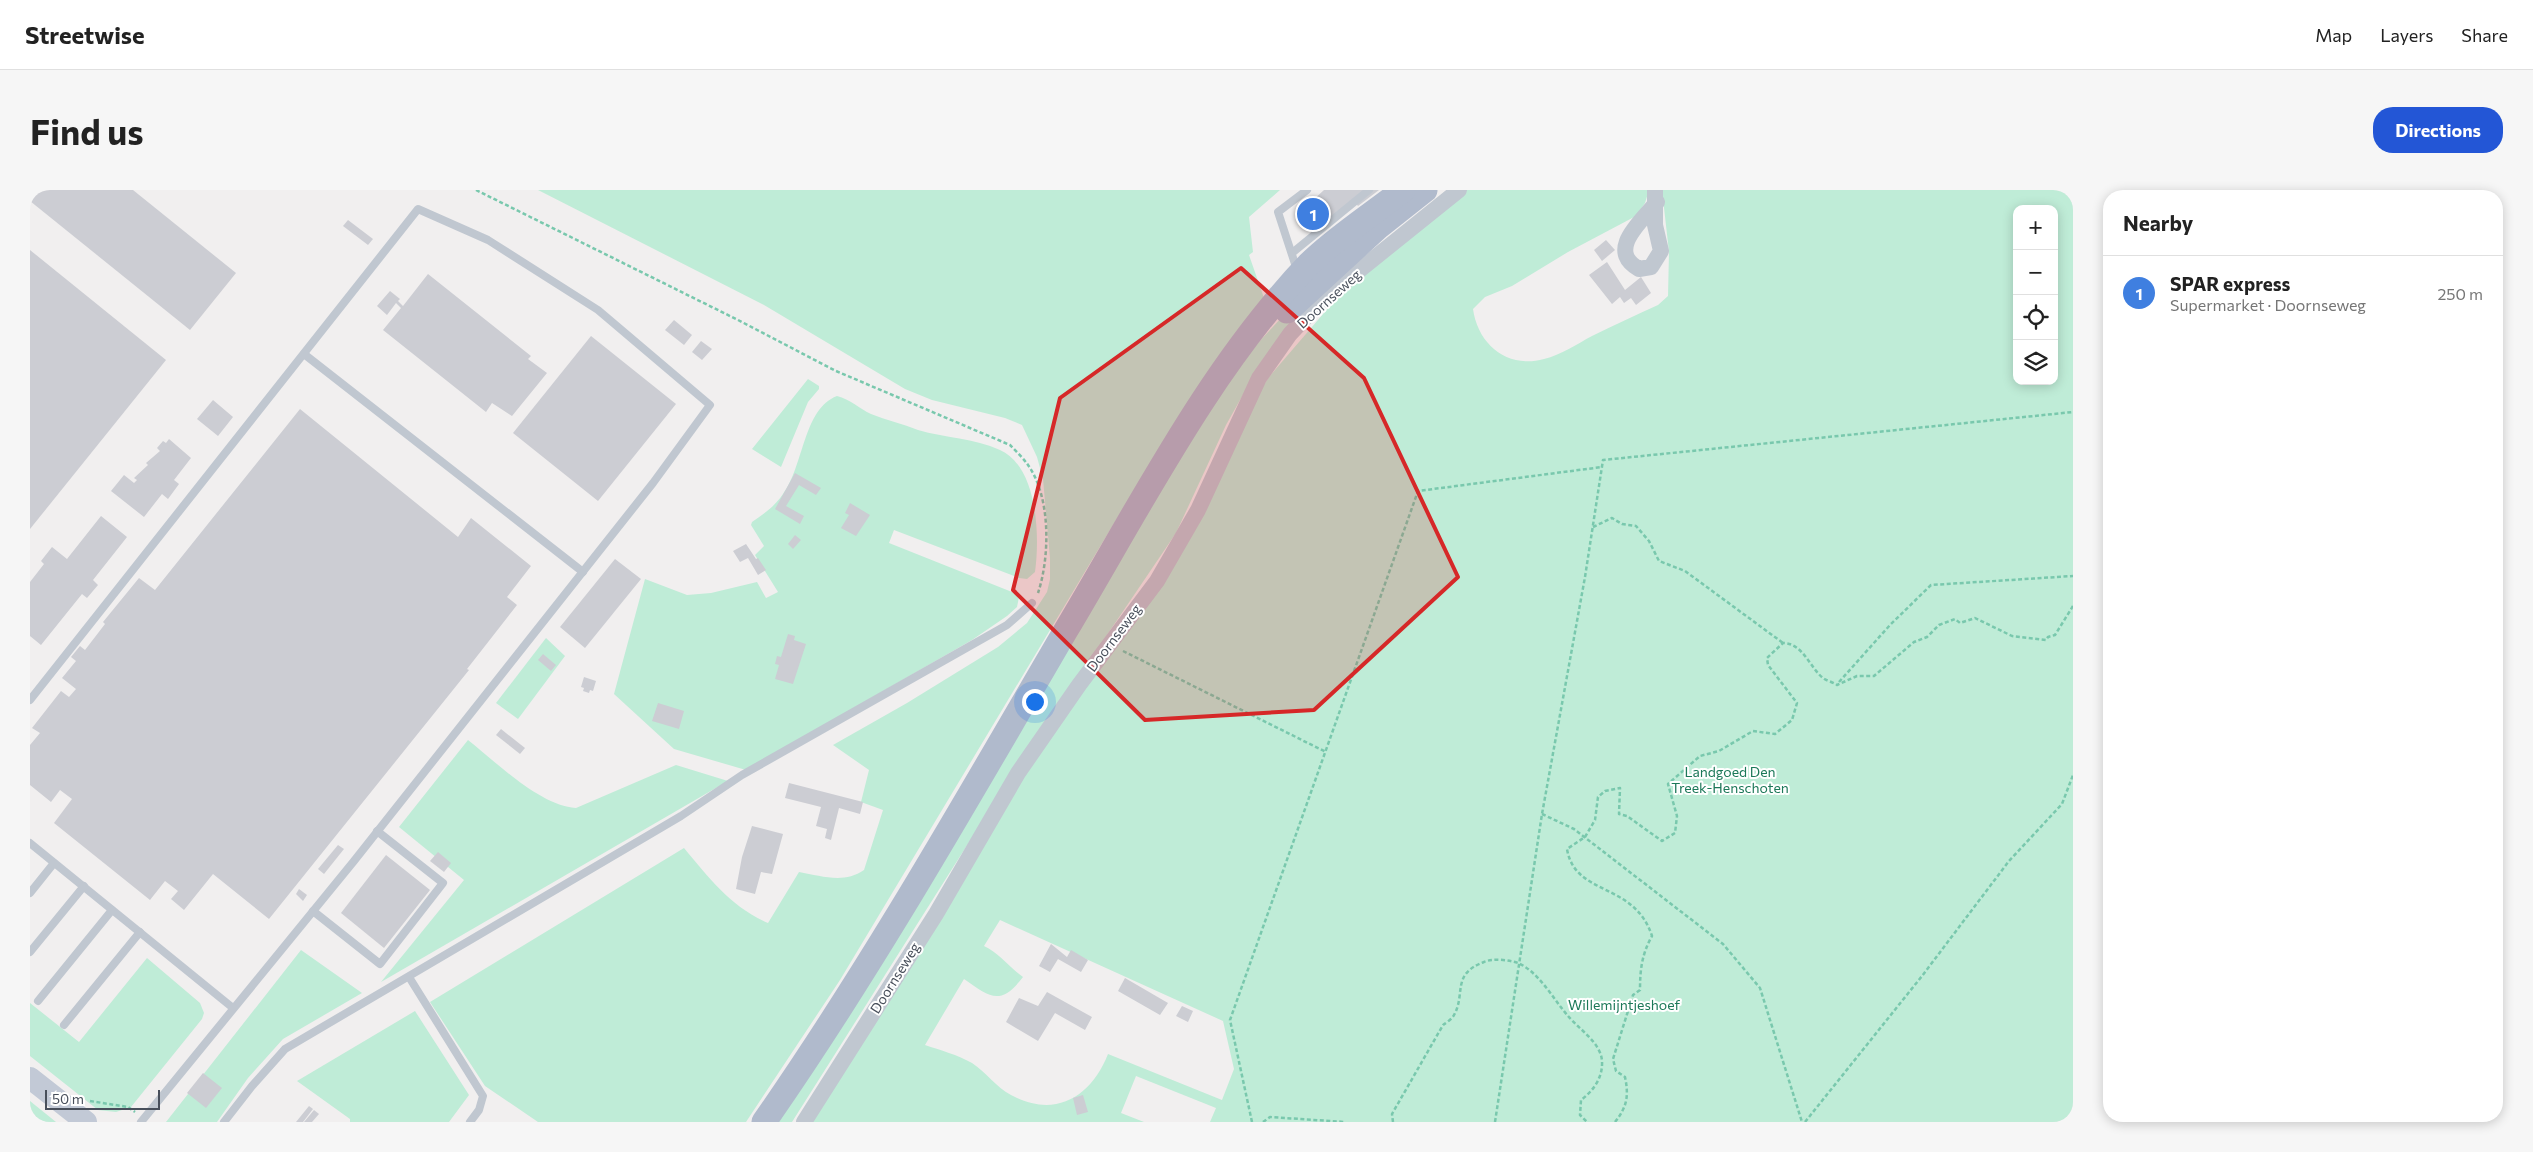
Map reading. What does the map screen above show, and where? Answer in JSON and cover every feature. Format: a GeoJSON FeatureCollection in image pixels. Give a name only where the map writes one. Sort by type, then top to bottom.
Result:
{"type":"FeatureCollection","features":[{"type":"Feature","properties":{"kind":"main road","name":"Doornseweg"},"geometry":{"type":"LineString","coordinates":[[1309,279],[1311,263],[1403,190]]}},
{"type":"Feature","properties":{"kind":"main road","name":"Doornseweg"},"geometry":{"type":"LineString","coordinates":[[764,1122],[794,1079],[912,891],[1168,459],[1309,279],[1425,190]]}},
{"type":"Feature","properties":{"kind":"street","name":"Doornseweg"},"geometry":{"type":"LineString","coordinates":[[804,1122],[936,914],[1018,773],[1078,685],[1157,581],[1198,510],[1259,378],[1290,334],[1321,302],[1459,190]]}},
{"type":"Feature","properties":{"kind":"street"},"geometry":{"type":"LineString","coordinates":[[30,1078],[86,1122]]}},
{"type":"Feature","properties":{"kind":"lane"},"geometry":{"type":"LineString","coordinates":[[1307,190],[1278,212],[1292,253],[1309,279]]}},
{"type":"Feature","properties":{"kind":"lane"},"geometry":{"type":"LineString","coordinates":[[1292,253],[1369,190]]}},
{"type":"Feature","properties":{"kind":"lane"},"geometry":{"type":"LineString","coordinates":[[30,700],[418,209],[488,240],[598,310],[710,405],[653,483],[583,572],[313,911],[142,1120]]}},
{"type":"Feature","properties":{"kind":"lane"},"geometry":{"type":"LineString","coordinates":[[304,354],[583,572]]}},
{"type":"Feature","properties":{"kind":"lane"},"geometry":{"type":"LineString","coordinates":[[224,1122],[252,1086],[285,1049],[681,816],[742,775],[1008,625],[1032,603]]}},
{"type":"Feature","properties":{"kind":"lane"},"geometry":{"type":"LineString","coordinates":[[313,911],[380,964],[443,883],[377,831]]}},
{"type":"Feature","properties":{"kind":"lane"},"geometry":{"type":"LineString","coordinates":[[30,843],[233,1008]]}},
{"type":"Feature","properties":{"kind":"lane"},"geometry":{"type":"LineString","coordinates":[[30,894],[54,863]]}},
{"type":"Feature","properties":{"kind":"lane"},"geometry":{"type":"LineString","coordinates":[[30,952],[84,886]]}},
{"type":"Feature","properties":{"kind":"lane"},"geometry":{"type":"LineString","coordinates":[[38,1001],[112,910]]}},
{"type":"Feature","properties":{"kind":"lane"},"geometry":{"type":"LineString","coordinates":[[64,1025],[140,932]]}},
{"type":"Feature","properties":{"kind":"lane"},"geometry":{"type":"LineString","coordinates":[[409,977],[483,1096],[479,1110],[470,1122]]}},
{"type":"Feature","properties":{"kind":"path"},"geometry":{"type":"LineString","coordinates":[[476,190],[730,315],[836,371],[1010,445],[1029,465],[1039,487],[1044,516],[1048,548],[1045,573],[1032,603]]}},
{"type":"Feature","properties":{"kind":"path"},"geometry":{"type":"LineString","coordinates":[[1495,1122],[1542,814],[1593,527],[1603,460],[2073,412]]}},
{"type":"Feature","properties":{"kind":"path"},"geometry":{"type":"LineString","coordinates":[[1252,1122],[1230,1020],[1418,492],[1602,467]]}},
{"type":"Feature","properties":{"kind":"path"},"geometry":{"type":"LineString","coordinates":[[1593,527],[1612,518],[1622,524],[1636,526],[1649,541],[1659,561],[1685,571],[1783,643],[1790,643],[1813,663],[1822,677],[1837,685]]}},
{"type":"Feature","properties":{"kind":"path"},"geometry":{"type":"LineString","coordinates":[[1837,685],[1890,624],[1931,585],[2073,576]]}},
{"type":"Feature","properties":{"kind":"path"},"geometry":{"type":"LineString","coordinates":[[1837,685],[1857,676],[1874,676],[1914,642],[1927,637],[1939,625],[1955,619],[1960,623],[1975,618],[2012,636],[2046,640],[2048,637],[2055,635],[2073,606]]}},
{"type":"Feature","properties":{"kind":"path"},"geometry":{"type":"LineString","coordinates":[[1615,1122],[1627,1103],[1628,1092],[1626,1077],[1616,1071],[1613,1059],[1633,995],[1640,990],[1640,971],[1643,953],[1652,936],[1647,920],[1631,903],[1578,874],[1570,862],[1567,849],[1585,837],[1595,820],[1598,797],[1605,790],[1620,788],[1619,814],[1627,816],[1662,841],[1675,834],[1677,816],[1668,784],[1673,778],[1700,756],[1719,751],[1753,732],[1776,734],[1792,720],[1797,703],[1768,665],[1767,658],[1783,643]]}},
{"type":"Feature","properties":{"kind":"path"},"geometry":{"type":"LineString","coordinates":[[1110,644],[1326,752]]}},
{"type":"Feature","properties":{"kind":"path"},"geometry":{"type":"LineString","coordinates":[[1803,1122],[1922,976],[2009,861],[2062,804],[2073,775]]}},
{"type":"Feature","properties":{"kind":"path"},"geometry":{"type":"LineString","coordinates":[[1542,814],[1574,829],[1723,944],[1760,988],[1803,1122]]}},
{"type":"Feature","properties":{"kind":"path"},"geometry":{"type":"LineString","coordinates":[[1393,1122],[1392,1114],[1443,1025],[1454,1016],[1460,986],[1468,970],[1486,961],[1518,963],[1548,988],[1567,1016],[1593,1041],[1602,1060],[1596,1085],[1581,1100],[1580,1115],[1587,1122]]}},
{"type":"Feature","properties":{"kind":"path"},"geometry":{"type":"LineString","coordinates":[[54,1096],[128,1107],[142,1120]]}},
{"type":"Feature","properties":{"kind":"path"},"geometry":{"type":"LineString","coordinates":[[1263,1122],[1270,1117],[1345,1122]]}},
{"type":"Feature","properties":{"kind":"highlighted area"},"geometry":{"type":"Polygon","coordinates":[[[1241,268],[1364,378],[1458,577],[1314,710],[1145,720],[1013,590],[1060,398],[1241,268]]]}},
{"type":"Feature","properties":{"kind":"green space"},"geometry":{"type":"Polygon","coordinates":[[[538,190],[1280,190],[1249,217],[1253,252],[1249,255],[1265,301],[1119,515],[840,980],[746,1122],[538,1122],[485,1086],[430,1002],[684,848],[721,891],[743,909],[768,923],[799,872],[841,878],[849,877],[864,870],[883,810],[861,802],[869,770],[833,745],[907,703],[998,647],[1027,623],[1047,592],[1050,579],[1043,479],[1037,457],[1022,425],[1005,418],[932,400],[905,389],[764,305],[538,190]]]}},
{"type":"Feature","properties":{"kind":"green space","name":"Landgoed Den Treek-Henschoten"},"geometry":{"type":"Polygon","coordinates":[[[1462,190],[1649,190],[1645,203],[1636,216],[1568,252],[1512,286],[1485,297],[1473,309],[1476,322],[1488,343],[1507,357],[1531,361],[1544,359],[1563,352],[1600,332],[1658,305],[1668,296],[1669,252],[1662,190],[2073,190],[2073,1122],[1210,1122],[1216,1108],[1136,1076],[1121,1113],[1144,1122],[809,1122],[1047,737],[1103,665],[1251,404],[1269,377],[1342,292],[1462,190]],[[1000,920],[984,946],[994,952],[1023,977],[1015,986],[1001,996],[981,991],[964,979],[925,1045],[972,1063],[1011,1095],[1027,1102],[1042,1105],[1057,1104],[1070,1100],[1081,1092],[1092,1082],[1108,1054],[1222,1100],[1234,1069],[1223,1021],[1000,920]]]}},
{"type":"Feature","properties":{"kind":"green space"},"geometry":{"type":"Polygon","coordinates":[[[1334,266],[1249,384],[1226,425],[1176,533],[1002,790],[792,1122],[773,1122],[1050,665],[1227,384],[1257,344],[1321,275],[1334,266]]]}},
{"type":"Feature","properties":{"kind":"green space"},"geometry":{"type":"Polygon","coordinates":[[[808,379],[819,386],[819,389],[808,402],[781,467],[752,449],[808,379]]]}},
{"type":"Feature","properties":{"kind":"green space"},"geometry":{"type":"Polygon","coordinates":[[[837,396],[877,416],[918,430],[990,446],[1013,459],[1022,471],[1034,504],[1037,541],[1035,572],[1027,579],[1019,578],[894,530],[889,543],[1012,592],[1019,597],[1017,607],[972,640],[746,770],[674,749],[614,694],[645,579],[687,595],[711,593],[757,582],[766,598],[778,592],[755,555],[764,546],[751,525],[752,522],[773,506],[783,494],[796,469],[805,439],[817,413],[826,403],[837,396]]]}},
{"type":"Feature","properties":{"kind":"green space"},"geometry":{"type":"Polygon","coordinates":[[[546,638],[565,656],[518,719],[496,703],[546,638]]]}},
{"type":"Feature","properties":{"kind":"green space"},"geometry":{"type":"Polygon","coordinates":[[[468,740],[519,782],[533,791],[548,800],[576,808],[676,765],[728,781],[381,982],[464,880],[399,827],[468,740]]]}},
{"type":"Feature","properties":{"kind":"green space"},"geometry":{"type":"Polygon","coordinates":[[[301,950],[362,993],[283,1039],[248,1078],[217,1122],[166,1122],[301,950]]]}},
{"type":"Feature","properties":{"kind":"green space"},"geometry":{"type":"Polygon","coordinates":[[[147,958],[200,1003],[204,1013],[202,1019],[131,1107],[116,1112],[98,1110],[30,1056],[30,1003],[79,1042],[147,958]]]}},
{"type":"Feature","properties":{"kind":"green space"},"geometry":{"type":"Polygon","coordinates":[[[415,1011],[469,1095],[449,1122],[350,1122],[350,1119],[297,1081],[415,1011]]]}},
{"type":"Feature","properties":{"kind":"green space"},"geometry":{"type":"Polygon","coordinates":[[[30,1101],[56,1122],[30,1122],[30,1101]]]}},
{"type":"Feature","properties":{"kind":"building"},"geometry":{"type":"Polygon","coordinates":[[[30,190],[133,190],[236,273],[190,330],[30,201],[30,190]]]}},
{"type":"Feature","properties":{"kind":"building"},"geometry":{"type":"Polygon","coordinates":[[[1324,190],[1379,190],[1358,206],[1353,200],[1313,229],[1300,212],[1324,190]]]}},
{"type":"Feature","properties":{"kind":"building"},"geometry":{"type":"Polygon","coordinates":[[[348,220],[373,239],[368,245],[343,226],[348,220]]]}},
{"type":"Feature","properties":{"kind":"building"},"geometry":{"type":"Polygon","coordinates":[[[1606,240],[1615,250],[1602,261],[1594,250],[1606,240]]]}},
{"type":"Feature","properties":{"kind":"building"},"geometry":{"type":"Polygon","coordinates":[[[30,250],[166,360],[30,529],[30,250]]]}},
{"type":"Feature","properties":{"kind":"building"},"geometry":{"type":"Polygon","coordinates":[[[1607,262],[1625,290],[1641,277],[1651,293],[1636,305],[1631,298],[1624,303],[1620,297],[1612,304],[1589,275],[1607,262]]]}},
{"type":"Feature","properties":{"kind":"building"},"geometry":{"type":"Polygon","coordinates":[[[428,274],[531,356],[528,359],[547,373],[512,416],[492,403],[486,412],[383,330],[401,308],[396,303],[387,315],[377,306],[390,291],[400,299],[398,301],[403,306],[428,274]]]}},
{"type":"Feature","properties":{"kind":"building"},"geometry":{"type":"Polygon","coordinates":[[[674,320],[692,335],[684,345],[665,330],[674,320]]]}},
{"type":"Feature","properties":{"kind":"building"},"geometry":{"type":"Polygon","coordinates":[[[591,336],[676,404],[598,501],[513,433],[591,336]]]}},
{"type":"Feature","properties":{"kind":"building"},"geometry":{"type":"Polygon","coordinates":[[[701,341],[712,349],[702,360],[692,352],[701,341]]]}},
{"type":"Feature","properties":{"kind":"building"},"geometry":{"type":"Polygon","coordinates":[[[213,400],[233,417],[218,436],[197,419],[213,400]]]}},
{"type":"Feature","properties":{"kind":"building"},"geometry":{"type":"Polygon","coordinates":[[[300,409],[458,537],[471,518],[531,566],[507,597],[517,605],[467,669],[469,670],[269,919],[213,874],[184,910],[171,899],[178,891],[165,881],[150,900],[54,823],[72,799],[60,790],[51,802],[30,785],[30,745],[40,733],[32,728],[61,691],[69,697],[76,689],[62,678],[76,661],[71,657],[80,646],[85,650],[105,624],[103,622],[139,578],[155,590],[300,409]]]}},
{"type":"Feature","properties":{"kind":"building"},"geometry":{"type":"Polygon","coordinates":[[[169,439],[191,458],[174,480],[179,484],[168,499],[162,494],[144,517],[111,491],[124,475],[134,483],[137,480],[134,478],[148,465],[146,463],[160,451],[157,448],[163,441],[166,443],[169,439]]]}},
{"type":"Feature","properties":{"kind":"building"},"geometry":{"type":"Polygon","coordinates":[[[795,473],[821,488],[816,495],[799,485],[786,506],[804,516],[800,524],[775,509],[795,473]]]}},
{"type":"Feature","properties":{"kind":"building"},"geometry":{"type":"Polygon","coordinates":[[[850,503],[870,515],[856,536],[841,528],[849,515],[845,513],[850,503]]]}},
{"type":"Feature","properties":{"kind":"building"},"geometry":{"type":"Polygon","coordinates":[[[101,516],[127,537],[93,580],[98,585],[87,598],[82,594],[41,645],[30,636],[30,582],[44,564],[41,561],[52,547],[67,559],[101,516]]]}},
{"type":"Feature","properties":{"kind":"building"},"geometry":{"type":"Polygon","coordinates":[[[795,535],[801,540],[793,549],[788,544],[795,535]]]}},
{"type":"Feature","properties":{"kind":"building"},"geometry":{"type":"Polygon","coordinates":[[[746,544],[766,570],[758,575],[748,558],[740,562],[733,551],[746,544]]]}},
{"type":"Feature","properties":{"kind":"building"},"geometry":{"type":"Polygon","coordinates":[[[615,559],[641,579],[585,648],[560,627],[615,559]]]}},
{"type":"Feature","properties":{"kind":"building"},"geometry":{"type":"Polygon","coordinates":[[[788,634],[795,636],[794,640],[806,644],[793,684],[775,679],[779,665],[775,664],[777,656],[781,657],[788,634]]]}},
{"type":"Feature","properties":{"kind":"building"},"geometry":{"type":"Polygon","coordinates":[[[543,654],[556,665],[551,671],[538,660],[543,654]]]}},
{"type":"Feature","properties":{"kind":"building"},"geometry":{"type":"Polygon","coordinates":[[[584,677],[596,681],[593,691],[590,690],[589,693],[583,691],[584,688],[581,687],[584,677]]]}},
{"type":"Feature","properties":{"kind":"building"},"geometry":{"type":"Polygon","coordinates":[[[658,703],[684,711],[679,729],[652,721],[658,703]]]}},
{"type":"Feature","properties":{"kind":"building"},"geometry":{"type":"Polygon","coordinates":[[[501,729],[525,748],[520,754],[496,735],[501,729]]]}},
{"type":"Feature","properties":{"kind":"building"},"geometry":{"type":"Polygon","coordinates":[[[789,783],[863,802],[860,814],[839,808],[831,840],[825,838],[827,829],[816,826],[821,807],[785,798],[789,783]]]}},
{"type":"Feature","properties":{"kind":"building"},"geometry":{"type":"Polygon","coordinates":[[[752,826],[783,834],[772,874],[761,872],[755,894],[736,889],[742,857],[752,826]]]}},
{"type":"Feature","properties":{"kind":"building"},"geometry":{"type":"Polygon","coordinates":[[[338,845],[344,849],[324,874],[318,869],[338,845]]]}},
{"type":"Feature","properties":{"kind":"building"},"geometry":{"type":"Polygon","coordinates":[[[438,852],[451,863],[444,872],[430,861],[438,852]]]}},
{"type":"Feature","properties":{"kind":"building"},"geometry":{"type":"Polygon","coordinates":[[[386,855],[430,890],[384,948],[341,913],[386,855]]]}},
{"type":"Feature","properties":{"kind":"building"},"geometry":{"type":"Polygon","coordinates":[[[299,889],[307,895],[303,901],[296,894],[299,889]]]}},
{"type":"Feature","properties":{"kind":"building"},"geometry":{"type":"Polygon","coordinates":[[[1051,944],[1067,957],[1071,950],[1088,960],[1081,972],[1058,959],[1050,972],[1039,966],[1051,944]]]}},
{"type":"Feature","properties":{"kind":"building"},"geometry":{"type":"Polygon","coordinates":[[[1125,978],[1168,1003],[1160,1015],[1118,991],[1125,978]]]}},
{"type":"Feature","properties":{"kind":"building"},"geometry":{"type":"Polygon","coordinates":[[[1047,992],[1092,1017],[1085,1030],[1055,1013],[1038,1041],[1006,1022],[1019,998],[1038,1006],[1047,992]]]}},
{"type":"Feature","properties":{"kind":"building"},"geometry":{"type":"Polygon","coordinates":[[[1182,1006],[1193,1011],[1188,1022],[1176,1016],[1182,1006]]]}},
{"type":"Feature","properties":{"kind":"building"},"geometry":{"type":"Polygon","coordinates":[[[203,1073],[222,1088],[206,1108],[187,1093],[203,1073]]]}},
{"type":"Feature","properties":{"kind":"building"},"geometry":{"type":"Polygon","coordinates":[[[1083,1095],[1088,1112],[1077,1115],[1073,1098],[1083,1095]]]}},
{"type":"Feature","properties":{"kind":"building"},"geometry":{"type":"Polygon","coordinates":[[[309,1106],[313,1109],[303,1122],[296,1122],[309,1106]]]}},
{"type":"Feature","properties":{"kind":"building"},"geometry":{"type":"Polygon","coordinates":[[[314,1110],[319,1114],[312,1122],[304,1122],[314,1110]]]}},
{"type":"Feature","properties":{"kind":"place","name":"SPAR express"},"geometry":{"type":"Point","coordinates":[1313,214]}},
{"type":"Feature","properties":{"kind":"park label","name":"Willemijntjeshoef"},"geometry":{"type":"Point","coordinates":[1624,1005]}}]}
